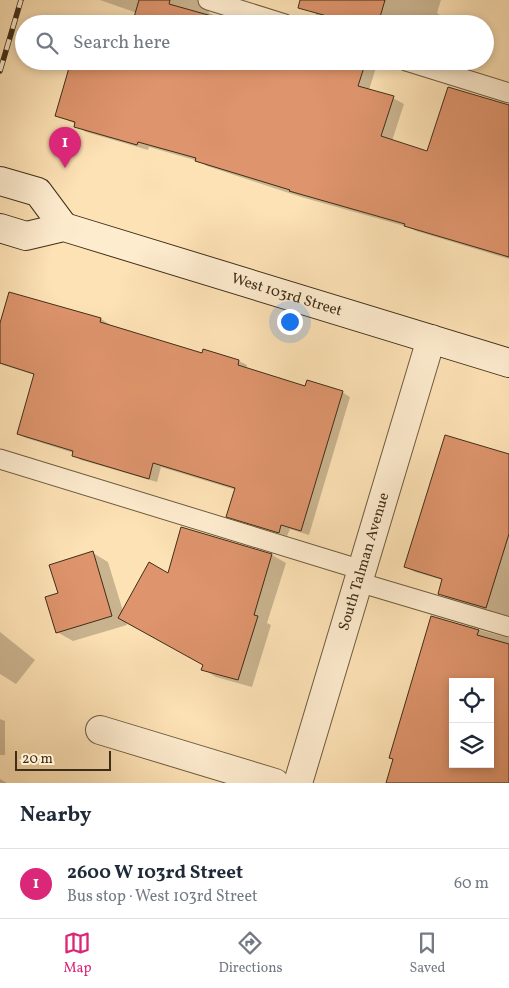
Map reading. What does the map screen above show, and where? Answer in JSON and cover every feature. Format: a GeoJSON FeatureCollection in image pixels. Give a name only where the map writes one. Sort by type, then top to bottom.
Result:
{"type":"FeatureCollection","features":[{"type":"Feature","properties":{"kind":"street"},"geometry":{"type":"LineString","coordinates":[[0,181],[38,192],[64,226],[26,236],[0,228]]}},
{"type":"Feature","properties":{"kind":"street","name":"West 103rd Street"},"geometry":{"type":"LineString","coordinates":[[64,226],[509,364]]}},
{"type":"Feature","properties":{"kind":"street","name":"South Talman Avenue"},"geometry":{"type":"LineString","coordinates":[[298,783],[431,340]]}},
{"type":"Feature","properties":{"kind":"street"},"geometry":{"type":"LineString","coordinates":[[100,730],[275,783]]}},
{"type":"Feature","properties":{"kind":"lane"},"geometry":{"type":"LineString","coordinates":[[208,0],[256,15]]}},
{"type":"Feature","properties":{"kind":"lane"},"geometry":{"type":"LineString","coordinates":[[435,70],[509,93]]}},
{"type":"Feature","properties":{"kind":"lane"},"geometry":{"type":"LineString","coordinates":[[0,459],[360,576],[509,627]]}},
{"type":"Feature","properties":{"kind":"building"},"geometry":{"type":"Polygon","coordinates":[[[139,0],[170,0],[169,4],[208,15],[135,15],[139,0]]]}},
{"type":"Feature","properties":{"kind":"building"},"geometry":{"type":"Polygon","coordinates":[[[300,0],[385,0],[381,15],[323,15],[298,8],[300,0]]]}},
{"type":"Feature","properties":{"kind":"building"},"geometry":{"type":"Polygon","coordinates":[[[68,70],[363,70],[358,86],[394,96],[381,136],[427,151],[448,87],[509,105],[509,257],[404,226],[405,224],[289,191],[195,161],[196,158],[138,142],[137,145],[74,127],[75,122],[55,116],[68,70]]]}},
{"type":"Feature","properties":{"kind":"building"},"geometry":{"type":"Polygon","coordinates":[[[9,292],[101,318],[100,322],[202,353],[203,349],[239,360],[238,365],[305,386],[307,380],[343,391],[301,531],[281,525],[279,533],[226,517],[235,488],[153,463],[149,479],[72,456],[73,451],[17,434],[34,374],[0,363],[0,323],[9,292]]]}},
{"type":"Feature","properties":{"kind":"building"},"geometry":{"type":"Polygon","coordinates":[[[445,435],[509,454],[509,534],[486,608],[438,594],[442,579],[404,567],[445,435]]]}},
{"type":"Feature","properties":{"kind":"building"},"geometry":{"type":"Polygon","coordinates":[[[181,527],[272,554],[254,615],[258,616],[238,680],[201,670],[203,665],[118,618],[149,562],[168,573],[181,527]]]}},
{"type":"Feature","properties":{"kind":"building"},"geometry":{"type":"Polygon","coordinates":[[[93,551],[112,616],[56,633],[45,597],[58,593],[49,565],[93,551]]]}},
{"type":"Feature","properties":{"kind":"building"},"geometry":{"type":"Polygon","coordinates":[[[431,616],[479,630],[477,635],[509,644],[509,783],[386,783],[393,759],[389,758],[431,616]]]}},
{"type":"Feature","properties":{"kind":"railway"},"geometry":{"type":"LineString","coordinates":[[17,15],[21,0]]}},
{"type":"Feature","properties":{"kind":"railway"},"geometry":{"type":"LineString","coordinates":[[0,71],[15,20]]}},
{"type":"Feature","properties":{"kind":"place","name":"2600 W 103rd Street"},"geometry":{"type":"Point","coordinates":[65,168]}}]}
